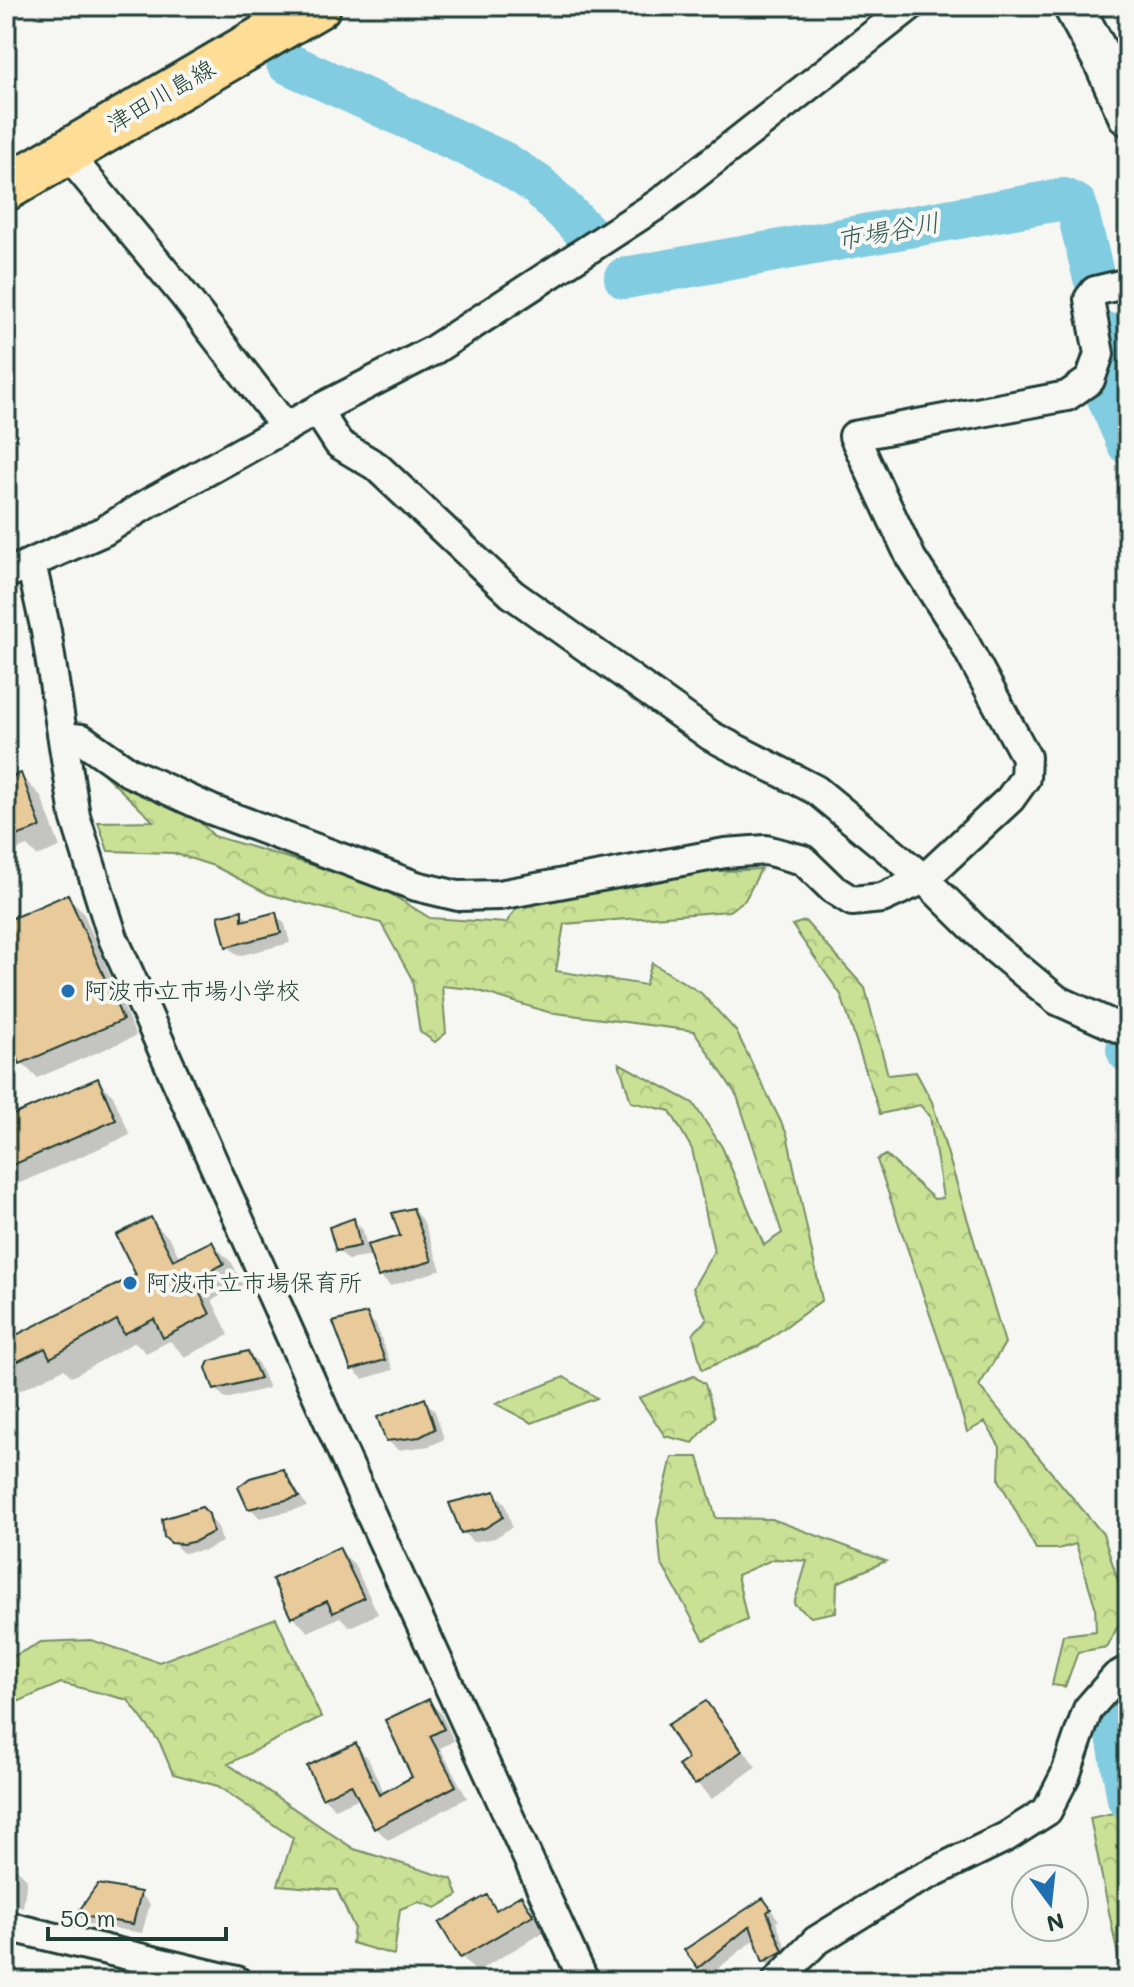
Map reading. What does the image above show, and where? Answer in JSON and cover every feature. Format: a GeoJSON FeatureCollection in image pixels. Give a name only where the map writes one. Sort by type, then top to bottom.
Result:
{"type":"FeatureCollection","features":[{"type":"Feature","properties":{"kind":"main road","name":"津田川島線"},"geometry":{"type":"LineString","coordinates":[[6,188],[68,149],[318,6]]}},
{"type":"Feature","properties":{"kind":"main road"},"geometry":{"type":"LineString","coordinates":[[1073,6],[1128,116]]}},
{"type":"Feature","properties":{"kind":"street"},"geometry":{"type":"LineString","coordinates":[[584,1981],[351,1471],[113,938],[75,816],[46,631],[18,569],[104,531],[317,410],[432,351],[658,204],[910,6]]}},
{"type":"Feature","properties":{"kind":"street"},"geometry":{"type":"LineString","coordinates":[[68,149],[78,167],[183,294],[286,428]]}},
{"type":"Feature","properties":{"kind":"street"},"geometry":{"type":"LineString","coordinates":[[63,737],[82,739],[129,772],[212,810],[416,886],[458,896],[499,895],[725,853],[766,850],[803,860],[833,889],[852,901],[882,898],[924,879],[1010,799],[1025,778],[1026,757],[957,629],[911,558],[854,436],[1067,396],[1090,380],[1099,354],[1089,299],[1095,291],[1128,283]]}},
{"type":"Feature","properties":{"kind":"street"},"geometry":{"type":"LineString","coordinates":[[317,410],[339,444],[376,466],[512,594],[711,736],[816,790],[924,879],[994,948],[1057,1000],[1128,1032]]}},
{"type":"Feature","properties":{"kind":"street"},"geometry":{"type":"LineString","coordinates":[[777,1981],[816,1941],[905,1886],[1006,1837],[1047,1811],[1065,1776],[1088,1709],[1116,1677],[1128,1670]]}},
{"type":"Feature","properties":{"kind":"street"},"geometry":{"type":"LineString","coordinates":[[6,1926],[193,1976],[237,1981]]}},
{"type":"Feature","properties":{"kind":"green space"},"geometry":{"type":"Polygon","coordinates":[[[85,756],[188,810],[214,836],[373,883],[430,918],[506,923],[520,903],[588,886],[705,872],[761,869],[745,900],[729,911],[564,924],[556,971],[645,985],[652,963],[701,993],[736,1031],[787,1134],[822,1300],[759,1346],[702,1370],[693,1334],[707,1319],[693,1288],[714,1251],[692,1149],[670,1111],[631,1102],[619,1063],[693,1103],[722,1147],[764,1245],[782,1233],[737,1096],[694,1031],[548,1012],[472,989],[442,986],[446,1033],[435,1042],[420,1032],[412,979],[381,923],[268,894],[214,866],[173,853],[108,851],[98,822],[153,821],[85,756]]]}},
{"type":"Feature","properties":{"kind":"green space"},"geometry":{"type":"Polygon","coordinates":[[[805,921],[865,988],[888,1075],[916,1072],[932,1102],[1005,1343],[979,1386],[1103,1534],[1127,1609],[1107,1647],[1078,1652],[1065,1687],[1052,1685],[1063,1635],[1096,1631],[1095,1606],[1076,1544],[1058,1549],[1036,1549],[999,1480],[1000,1447],[985,1422],[967,1432],[877,1160],[886,1155],[934,1199],[943,1198],[930,1116],[920,1105],[880,1114],[841,995],[792,925],[805,921]]]}},
{"type":"Feature","properties":{"kind":"green space"},"geometry":{"type":"Polygon","coordinates":[[[694,1376],[705,1384],[715,1417],[693,1443],[665,1436],[639,1398],[694,1376]]]}},
{"type":"Feature","properties":{"kind":"green space"},"geometry":{"type":"Polygon","coordinates":[[[564,1377],[597,1398],[532,1423],[496,1404],[564,1377]]]}},
{"type":"Feature","properties":{"kind":"green space"},"geometry":{"type":"Polygon","coordinates":[[[672,1457],[698,1457],[716,1518],[772,1519],[886,1561],[837,1583],[836,1612],[811,1617],[794,1604],[807,1561],[774,1559],[737,1575],[747,1620],[704,1640],[661,1563],[657,1520],[672,1457]]]}},
{"type":"Feature","properties":{"kind":"green space"},"geometry":{"type":"Polygon","coordinates":[[[276,1618],[321,1717],[228,1764],[354,1849],[452,1879],[458,1895],[436,1908],[419,1902],[400,1909],[394,1955],[352,1943],[354,1927],[337,1890],[278,1885],[293,1838],[218,1786],[173,1774],[160,1743],[128,1700],[61,1683],[6,1707],[6,1660],[41,1642],[91,1640],[159,1662],[276,1618]]]}},
{"type":"Feature","properties":{"kind":"green space"},"geometry":{"type":"Polygon","coordinates":[[[1123,1811],[1128,1837],[1128,1981],[1123,1981],[1090,1818],[1123,1811]]]}},
{"type":"Feature","properties":{"kind":"building"},"geometry":{"type":"Polygon","coordinates":[[[21,773],[41,827],[14,837],[10,825],[6,827],[6,779],[21,773]]]}},
{"type":"Feature","properties":{"kind":"building"},"geometry":{"type":"Polygon","coordinates":[[[68,894],[123,1020],[20,1064],[6,1031],[6,921],[68,894]]]}},
{"type":"Feature","properties":{"kind":"building"},"geometry":{"type":"Polygon","coordinates":[[[242,910],[242,921],[276,912],[281,933],[226,947],[218,916],[242,910]]]}},
{"type":"Feature","properties":{"kind":"building"},"geometry":{"type":"Polygon","coordinates":[[[98,1078],[116,1120],[6,1168],[6,1118],[98,1078]]]}},
{"type":"Feature","properties":{"kind":"building"},"geometry":{"type":"Polygon","coordinates":[[[413,1208],[432,1261],[378,1277],[367,1245],[400,1236],[392,1213],[413,1208]]]}},
{"type":"Feature","properties":{"kind":"building"},"geometry":{"type":"Polygon","coordinates":[[[151,1217],[173,1260],[212,1241],[224,1264],[193,1279],[210,1314],[163,1338],[154,1319],[124,1334],[117,1320],[50,1358],[45,1348],[6,1367],[6,1340],[136,1275],[116,1235],[151,1217]]]}},
{"type":"Feature","properties":{"kind":"building"},"geometry":{"type":"Polygon","coordinates":[[[354,1218],[360,1246],[336,1251],[329,1227],[354,1218]]]}},
{"type":"Feature","properties":{"kind":"building"},"geometry":{"type":"Polygon","coordinates":[[[367,1313],[385,1360],[351,1370],[333,1322],[367,1313]]]}},
{"type":"Feature","properties":{"kind":"building"},"geometry":{"type":"Polygon","coordinates":[[[248,1351],[260,1378],[214,1390],[206,1368],[209,1361],[248,1351]]]}},
{"type":"Feature","properties":{"kind":"building"},"geometry":{"type":"Polygon","coordinates":[[[425,1398],[435,1429],[420,1437],[386,1441],[377,1417],[425,1398]]]}},
{"type":"Feature","properties":{"kind":"building"},"geometry":{"type":"Polygon","coordinates":[[[283,1469],[299,1497],[248,1509],[238,1487],[250,1478],[283,1469]]]}},
{"type":"Feature","properties":{"kind":"building"},"geometry":{"type":"Polygon","coordinates":[[[495,1491],[503,1517],[485,1528],[461,1533],[449,1503],[495,1491]]]}},
{"type":"Feature","properties":{"kind":"building"},"geometry":{"type":"Polygon","coordinates":[[[202,1507],[209,1514],[213,1532],[183,1544],[171,1543],[164,1537],[162,1519],[202,1507]]]}},
{"type":"Feature","properties":{"kind":"building"},"geometry":{"type":"Polygon","coordinates":[[[339,1547],[364,1598],[333,1613],[327,1601],[291,1618],[272,1579],[339,1547]]]}},
{"type":"Feature","properties":{"kind":"building"},"geometry":{"type":"Polygon","coordinates":[[[429,1699],[444,1729],[430,1736],[456,1786],[374,1829],[351,1784],[322,1798],[307,1766],[356,1743],[379,1795],[412,1777],[385,1720],[429,1699]]]}},
{"type":"Feature","properties":{"kind":"building"},"geometry":{"type":"Polygon","coordinates":[[[706,1701],[742,1751],[695,1785],[678,1766],[688,1759],[667,1725],[706,1701]]]}},
{"type":"Feature","properties":{"kind":"building"},"geometry":{"type":"Polygon","coordinates":[[[98,1884],[141,1892],[133,1924],[76,1915],[98,1884]]]}},
{"type":"Feature","properties":{"kind":"building"},"geometry":{"type":"Polygon","coordinates":[[[487,1895],[496,1910],[521,1895],[533,1915],[460,1958],[439,1923],[487,1895]]]}},
{"type":"Feature","properties":{"kind":"building"},"geometry":{"type":"Polygon","coordinates":[[[763,1898],[771,1909],[767,1912],[783,1951],[763,1962],[750,1926],[698,1968],[684,1950],[763,1898]]]}},
{"type":"Feature","properties":{"kind":"waterway","name":"市場谷川"},"geometry":{"type":"LineString","coordinates":[[287,63],[503,162],[538,185],[590,236]]}},
{"type":"Feature","properties":{"kind":"waterway","name":"市場谷川"},"geometry":{"type":"LineString","coordinates":[[625,278],[1064,199],[1076,205],[1094,278]]}},
{"type":"Feature","properties":{"kind":"waterway","name":"市場谷川"},"geometry":{"type":"LineString","coordinates":[[1106,333],[1111,351],[1100,380],[1128,444]]}},
{"type":"Feature","properties":{"kind":"waterway","name":"市場谷川"},"geometry":{"type":"LineString","coordinates":[[1113,1712],[1128,1799]]}},
{"type":"Feature","properties":{"kind":"place","name":"阿波市立市場小学校"},"geometry":{"type":"Point","coordinates":[68,991]}},
{"type":"Feature","properties":{"kind":"place","name":"阿波市立市場保育所"},"geometry":{"type":"Point","coordinates":[130,1283]}}]}
